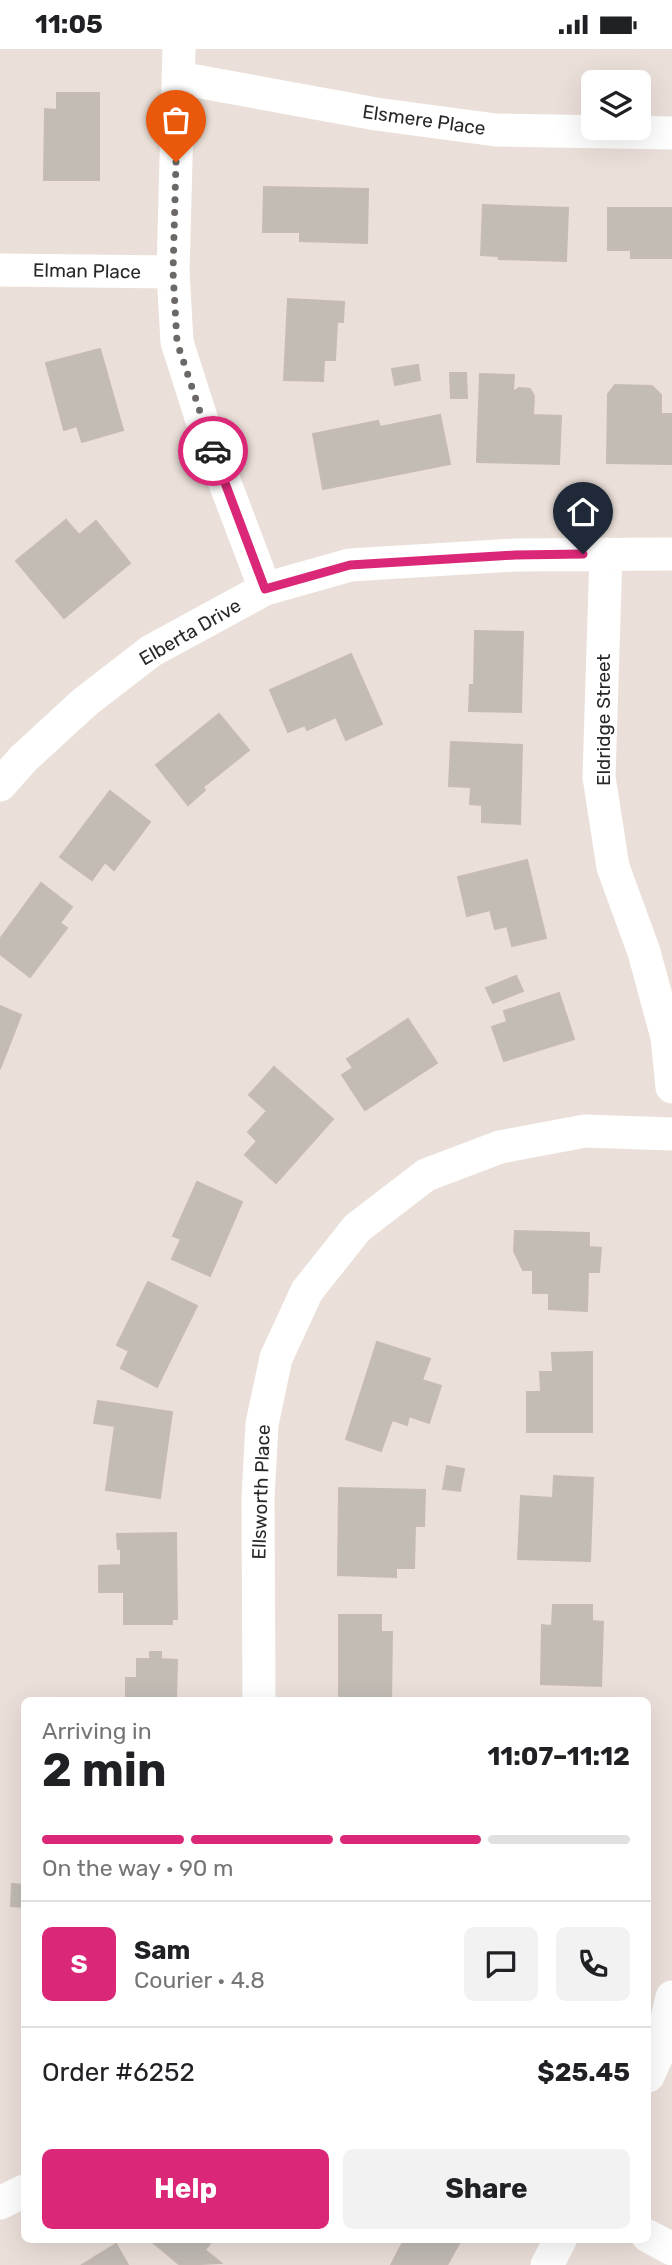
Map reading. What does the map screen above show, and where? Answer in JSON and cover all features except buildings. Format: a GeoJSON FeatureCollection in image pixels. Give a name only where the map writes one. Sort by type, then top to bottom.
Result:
{"type":"FeatureCollection","features":[{"type":"Feature","properties":{"kind":"street","name":"Elsmere Place"},"geometry":{"type":"LineString","coordinates":[[179,64],[376,114],[496,130],[672,133]]}},
{"type":"Feature","properties":{"kind":"street"},"geometry":{"type":"LineString","coordinates":[[179,64],[173,272],[177,342],[205,430],[265,589]]}},
{"type":"Feature","properties":{"kind":"street","name":"Elman Place"},"geometry":{"type":"LineString","coordinates":[[0,270],[173,272]]}},
{"type":"Feature","properties":{"kind":"street","name":"Eldridge Street"},"geometry":{"type":"LineString","coordinates":[[606,554],[599,778],[613,867],[644,952],[667,1037],[672,1087]]}},
{"type":"Feature","properties":{"kind":"street","name":"Elberta Drive"},"geometry":{"type":"LineString","coordinates":[[0,785],[23,759],[85,702],[151,651],[265,589],[350,565],[515,555],[672,554]]}},
{"type":"Feature","properties":{"kind":"street","name":"Ellsworth Place"},"geometry":{"type":"LineString","coordinates":[[259,1697],[258,1498],[262,1424],[276,1359],[307,1291],[357,1228],[426,1175],[500,1147],[585,1131],[672,1134]]}},
{"type":"Feature","properties":{"kind":"street"},"geometry":{"type":"LineString","coordinates":[[651,2069],[660,2049],[672,1997]]}},
{"type":"Feature","properties":{"kind":"street"},"geometry":{"type":"LineString","coordinates":[[0,2203],[21,2192]]}},
{"type":"Feature","properties":{"kind":"street"},"geometry":{"type":"LineString","coordinates":[[651,2238],[672,2249]]}},
{"type":"Feature","properties":{"kind":"street"},"geometry":{"type":"LineString","coordinates":[[547,2265],[558,2243]]}},
{"type":"Feature","properties":{"kind":"way so far"},"geometry":{"type":"LineString","coordinates":[[176,162],[173,272],[177,342],[213,451]]}},
{"type":"Feature","properties":{"kind":"route"},"geometry":{"type":"LineString","coordinates":[[213,451],[265,589],[350,565],[515,555],[583,554]]}}]}
